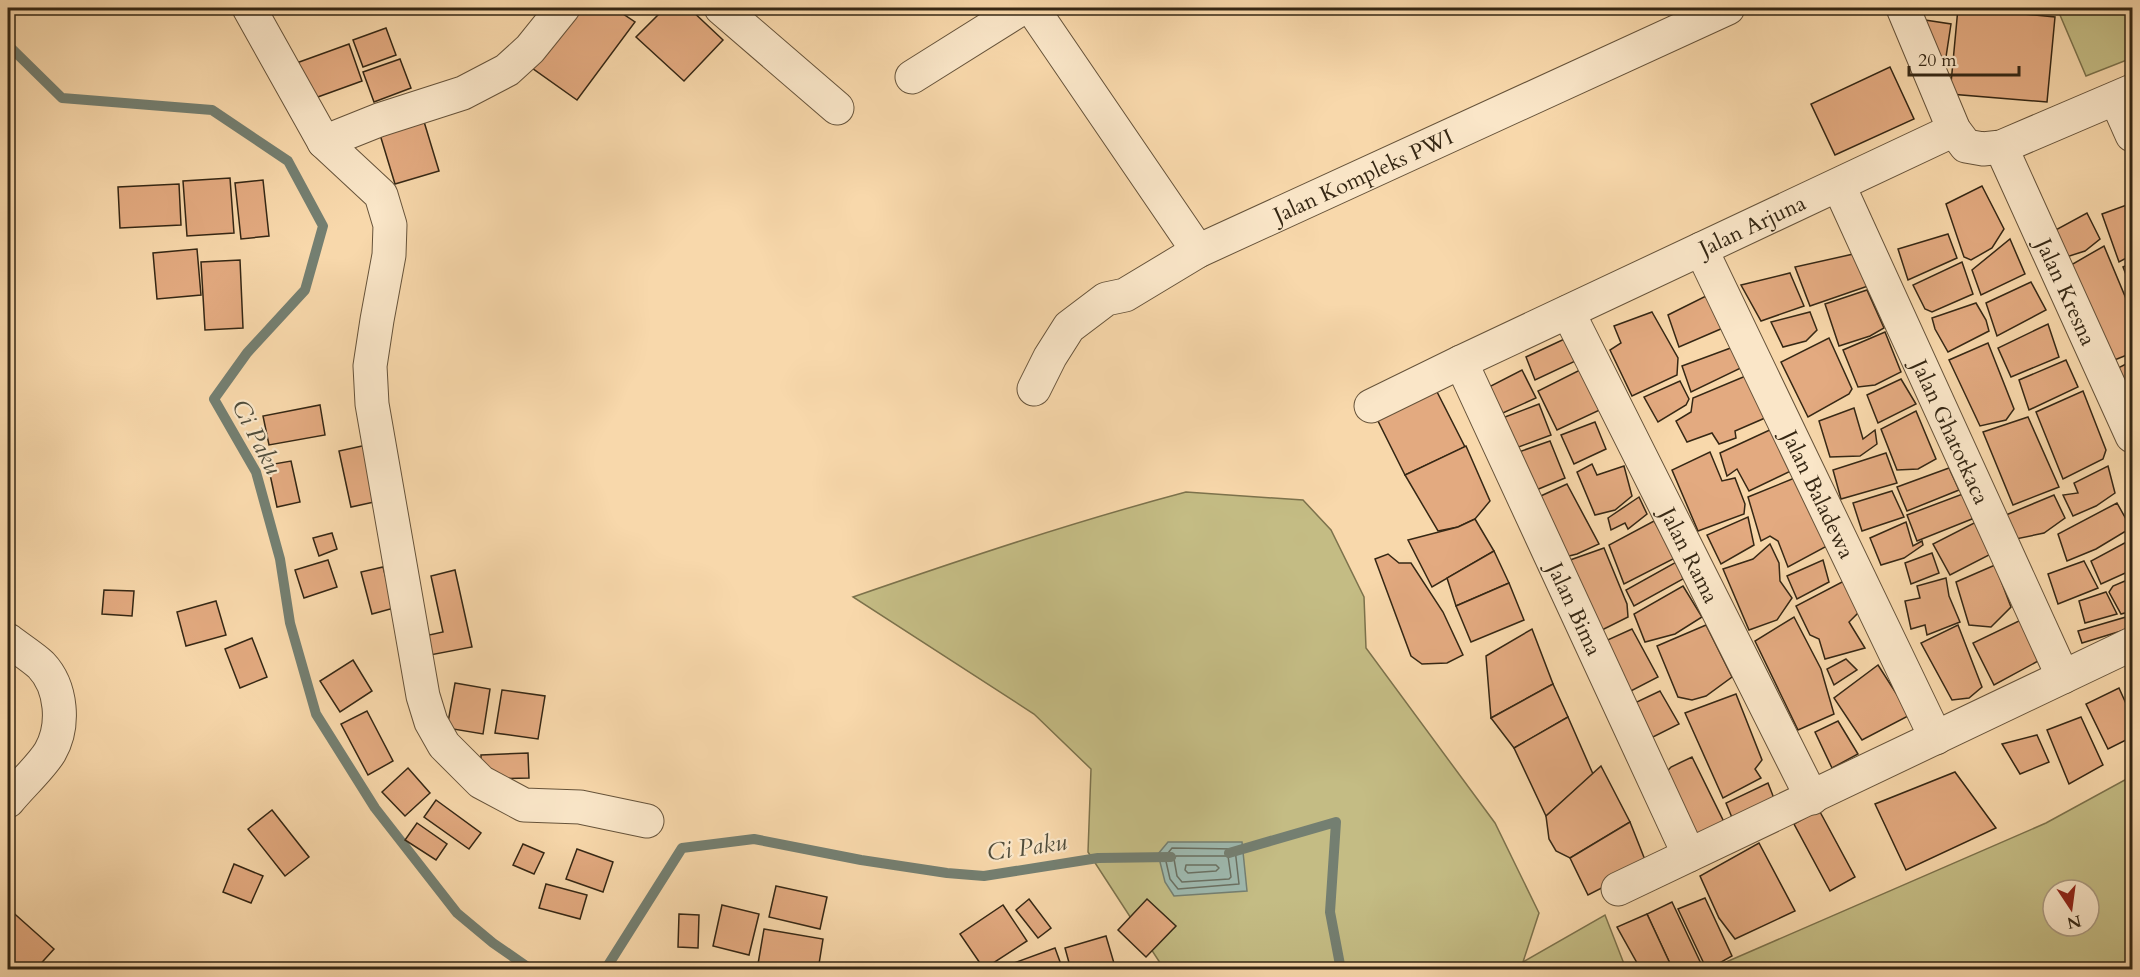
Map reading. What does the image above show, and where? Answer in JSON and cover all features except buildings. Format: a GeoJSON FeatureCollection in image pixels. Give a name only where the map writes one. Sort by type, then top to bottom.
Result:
{"type":"FeatureCollection","features":[{"type":"Feature","properties":{"kind":"street"},"geometry":{"type":"LineString","coordinates":[[249,8],[324,142],[381,195],[390,225],[390,255],[370,366],[372,404],[421,686],[431,722],[444,745],[481,782],[524,805],[580,807],[647,821]]}},
{"type":"Feature","properties":{"kind":"street"},"geometry":{"type":"LineString","coordinates":[[324,142],[379,120],[463,93],[507,70],[530,49],[564,8]]}},
{"type":"Feature","properties":{"kind":"street"},"geometry":{"type":"LineString","coordinates":[[721,8],[837,108]]}},
{"type":"Feature","properties":{"kind":"street"},"geometry":{"type":"LineString","coordinates":[[912,77],[1022,8]]}},
{"type":"Feature","properties":{"kind":"street"},"geometry":{"type":"LineString","coordinates":[[1032,8],[1198,251]]}},
{"type":"Feature","properties":{"kind":"street","name":"Jalan Kompleks PWI"},"geometry":{"type":"LineString","coordinates":[[1034,389],[1069,327],[1106,299],[1125,295],[1198,251],[1728,8]]}},
{"type":"Feature","properties":{"kind":"street"},"geometry":{"type":"LineString","coordinates":[[1903,8],[1954,130],[1966,146],[1983,149],[2001,147],[2124,95],[2133,135]]}},
{"type":"Feature","properties":{"kind":"street","name":"Jalan Arjuna"},"geometry":{"type":"LineString","coordinates":[[1371,406],[1954,130]]}},
{"type":"Feature","properties":{"kind":"street","name":"Jalan Kresna"},"geometry":{"type":"LineString","coordinates":[[2001,147],[2133,436]]}},
{"type":"Feature","properties":{"kind":"street","name":"Jalan Ghatotkaca"},"geometry":{"type":"LineString","coordinates":[[1839,186],[2063,677]]}},
{"type":"Feature","properties":{"kind":"street","name":"Jalan Baladewa"},"geometry":{"type":"LineString","coordinates":[[1701,249],[1936,738]]}},
{"type":"Feature","properties":{"kind":"street","name":"Jalan Rama"},"geometry":{"type":"LineString","coordinates":[[1568,312],[1812,798]]}},
{"type":"Feature","properties":{"kind":"street","name":"Jalan Bima"},"geometry":{"type":"LineString","coordinates":[[1461,362],[1689,855]]}},
{"type":"Feature","properties":{"kind":"street"},"geometry":{"type":"LineString","coordinates":[[8,640],[41,666],[53,685],[59,706],[59,727],[50,752],[8,801]]}},
{"type":"Feature","properties":{"kind":"street"},"geometry":{"type":"LineString","coordinates":[[1618,889],[2133,644]]}},
{"type":"Feature","properties":{"kind":"shaded area"},"geometry":{"type":"Polygon","coordinates":[[[2057,8],[2132,8],[2132,58],[2086,76],[2057,8]]]}},
{"type":"Feature","properties":{"kind":"shaded area"},"geometry":{"type":"Polygon","coordinates":[[[1186,492],[1303,500],[1331,530],[1364,597],[1366,648],[1495,823],[1539,913],[1523,962],[1605,915],[1626,969],[1164,969],[1088,852],[1091,769],[1034,714],[853,597],[1018,542],[1186,492]]]}},
{"type":"Feature","properties":{"kind":"shaded area"},"geometry":{"type":"Polygon","coordinates":[[[2132,776],[2132,969],[1710,969],[2046,823],[2132,776]]]}},
{"type":"Feature","properties":{"kind":"water"},"geometry":{"type":"Polygon","coordinates":[[[1168,842],[1242,842],[1247,891],[1174,896],[1165,882],[1158,854],[1168,842]]]}},
{"type":"Feature","properties":{"kind":"waterway","name":"Ci Paku"},"geometry":{"type":"LineString","coordinates":[[8,45],[62,98],[212,110],[288,161],[323,226],[305,290],[247,353],[214,399],[256,472],[280,559],[290,623],[316,714],[375,808],[457,913],[493,943],[532,970]]}},
{"type":"Feature","properties":{"kind":"waterway","name":"Ci Paku"},"geometry":{"type":"LineString","coordinates":[[1229,853],[1336,822],[1330,912],[1341,970]]}},
{"type":"Feature","properties":{"kind":"waterway","name":"Ci Paku"},"geometry":{"type":"LineString","coordinates":[[605,970],[682,848],[754,839],[861,860],[984,876],[1098,858],[1171,857]]}}]}
